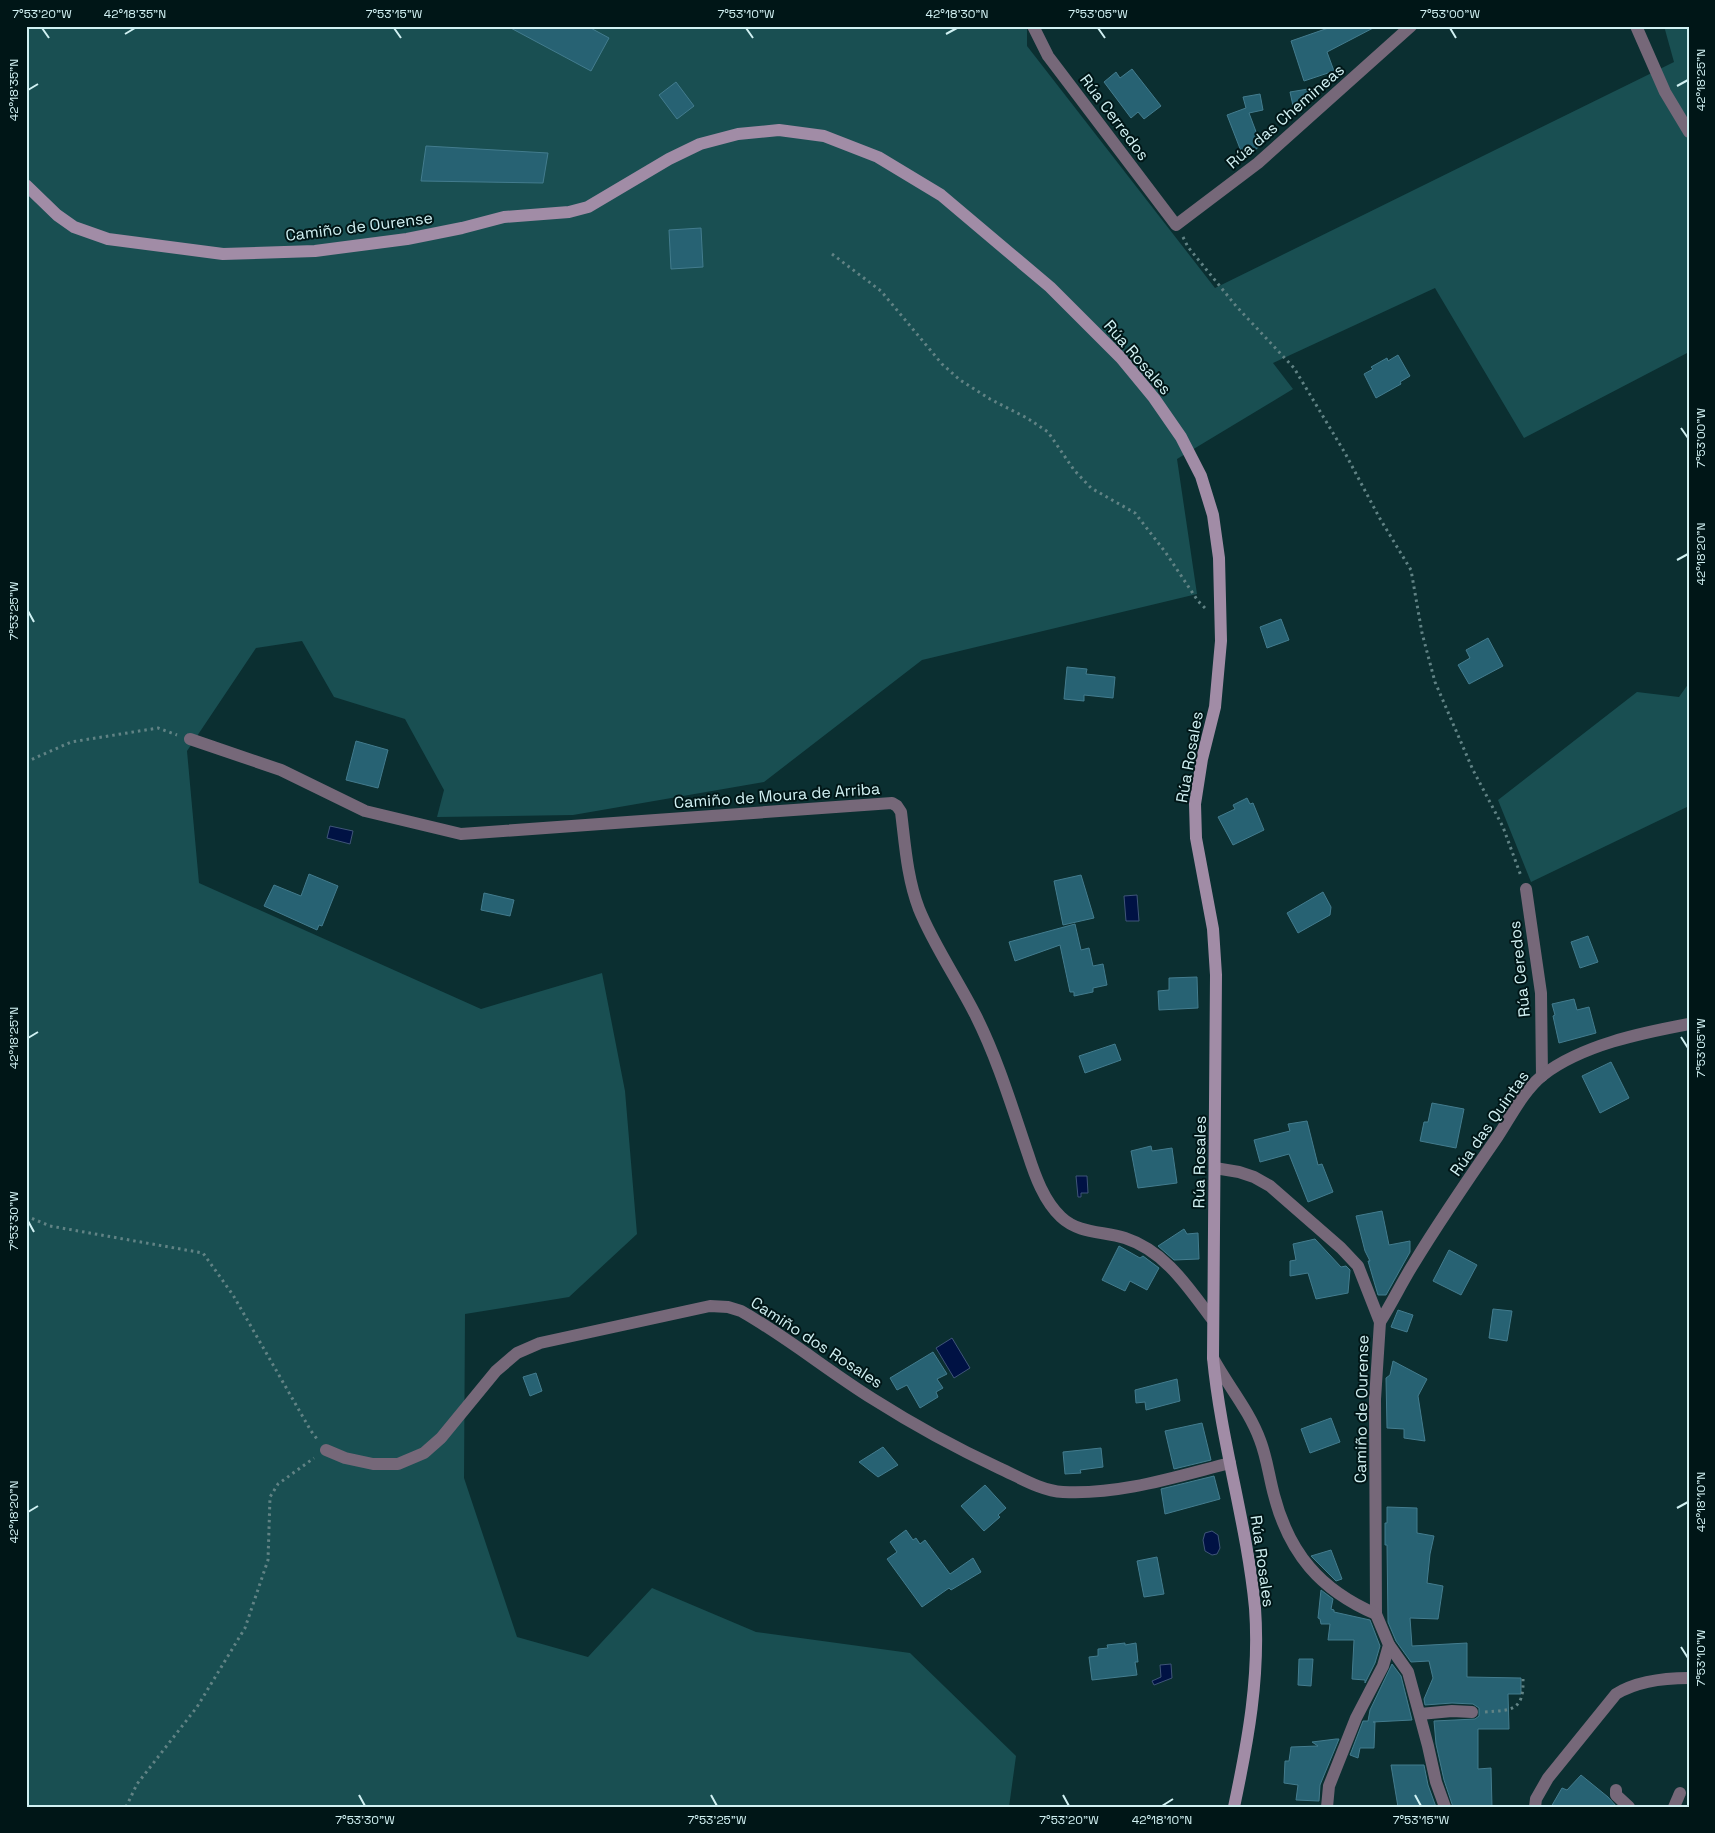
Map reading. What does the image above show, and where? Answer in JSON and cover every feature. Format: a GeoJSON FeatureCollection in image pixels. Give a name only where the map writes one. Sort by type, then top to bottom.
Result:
{"type":"FeatureCollection","features":[{"type":"Feature","properties":{"kind":"street","name":"Rúa Cerredos"},"geometry":{"type":"LineString","coordinates":[[1033,26],[1048,56],[1176,225]]}},
{"type":"Feature","properties":{"kind":"street","name":"Rúa das Chemineas"},"geometry":{"type":"LineString","coordinates":[[1176,225],[1258,163],[1411,26]]}},
{"type":"Feature","properties":{"kind":"street"},"geometry":{"type":"LineString","coordinates":[[1636,26],[1665,92],[1689,132]]}},
{"type":"Feature","properties":{"kind":"street","name":"Rúa Rosales"},"geometry":{"type":"LineString","coordinates":[[669,159],[700,144],[738,134],[779,130],[824,136],[878,157],[942,195],[1050,287],[1121,358],[1154,398],[1181,437],[1201,476],[1213,515],[1219,558],[1221,624],[1215,706],[1202,759],[1195,804],[1196,838],[1213,929],[1216,975],[1216,1168],[1212,1319],[1213,1358],[1217,1398],[1246,1544],[1255,1609],[1255,1667],[1250,1730],[1234,1807]]}},
{"type":"Feature","properties":{"kind":"street","name":"Camiño de Ourense"},"geometry":{"type":"LineString","coordinates":[[26,185],[57,215],[74,227],[108,239],[223,254],[306,252],[407,239],[504,217],[569,212],[588,207],[669,159]]}},
{"type":"Feature","properties":{"kind":"street","name":"Camiño de Moura de Arriba"},"geometry":{"type":"LineString","coordinates":[[190,739],[281,770],[365,811],[461,834],[892,803],[901,812],[909,877],[919,909],[976,1015],[995,1058],[1035,1176],[1051,1206],[1068,1222],[1084,1230],[1124,1238],[1142,1246],[1165,1261],[1183,1280],[1212,1319]]}},
{"type":"Feature","properties":{"kind":"street","name":"Rúa Ceredos"},"geometry":{"type":"LineString","coordinates":[[1526,889],[1542,993],[1542,1076]]}},
{"type":"Feature","properties":{"kind":"street","name":"Rúa das Quintas"},"geometry":{"type":"LineString","coordinates":[[1380,1322],[1413,1264],[1451,1206],[1528,1092],[1542,1076],[1559,1065],[1591,1050],[1624,1038],[1689,1024]]}},
{"type":"Feature","properties":{"kind":"street","name":"Camiño de Ourense"},"geometry":{"type":"LineString","coordinates":[[1216,1168],[1239,1172],[1254,1177],[1270,1186],[1341,1248],[1358,1266],[1380,1322],[1375,1399],[1376,1614]]}},
{"type":"Feature","properties":{"kind":"street","name":"Camiño dos Rosales"},"geometry":{"type":"LineString","coordinates":[[326,1450],[345,1458],[372,1464],[398,1464],[424,1453],[441,1438],[496,1371],[517,1353],[540,1343],[710,1306],[728,1307],[741,1311],[872,1399],[970,1454],[1033,1484],[1060,1492],[1104,1491],[1130,1487],[1230,1463]]}},
{"type":"Feature","properties":{"kind":"street"},"geometry":{"type":"LineString","coordinates":[[1213,1358],[1224,1378],[1239,1398],[1260,1440],[1279,1513],[1297,1552],[1316,1576],[1356,1605],[1376,1614],[1389,1645],[1408,1672],[1436,1782],[1445,1807]]}},
{"type":"Feature","properties":{"kind":"street"},"geometry":{"type":"LineString","coordinates":[[1327,1807],[1329,1786],[1356,1718],[1384,1666],[1389,1645]]}},
{"type":"Feature","properties":{"kind":"street"},"geometry":{"type":"LineString","coordinates":[[1535,1807],[1536,1799],[1548,1778],[1616,1694],[1640,1683],[1689,1678]]}},
{"type":"Feature","properties":{"kind":"street"},"geometry":{"type":"LineString","coordinates":[[1420,1714],[1472,1712]]}},
{"type":"Feature","properties":{"kind":"street"},"geometry":{"type":"LineString","coordinates":[[1616,1790],[1616,1795],[1629,1807]]}},
{"type":"Feature","properties":{"kind":"street"},"geometry":{"type":"LineString","coordinates":[[1674,1807],[1680,1794]]}},
{"type":"Feature","properties":{"kind":"path"},"geometry":{"type":"LineString","coordinates":[[1176,225],[1188,247],[1236,306],[1294,368],[1345,453],[1379,517],[1411,570],[1422,633],[1435,682],[1473,770],[1503,827],[1526,889]]}},
{"type":"Feature","properties":{"kind":"path"},"geometry":{"type":"LineString","coordinates":[[832,254],[881,291],[942,364],[968,385],[1048,432],[1074,470],[1091,488],[1135,513],[1166,553],[1198,601],[1221,624]]}},
{"type":"Feature","properties":{"kind":"path"},"geometry":{"type":"LineString","coordinates":[[26,762],[71,742],[158,728],[190,739]]}},
{"type":"Feature","properties":{"kind":"path"},"geometry":{"type":"LineString","coordinates":[[26,1216],[50,1226],[203,1253],[233,1295],[311,1431],[326,1450],[278,1484],[270,1497],[268,1560],[245,1628],[197,1707],[137,1784],[126,1807]]}},
{"type":"Feature","properties":{"kind":"path"},"geometry":{"type":"LineString","coordinates":[[1472,1712],[1506,1711],[1516,1706],[1522,1700],[1524,1694],[1523,1679]]}},
{"type":"Feature","properties":{"kind":"shaded area"},"geometry":{"type":"Polygon","coordinates":[[[26,26],[1027,26],[1027,46],[1215,288],[1674,62],[1664,26],[1689,26],[1689,352],[1524,438],[1435,288],[1273,363],[1293,389],[1177,459],[1197,594],[922,660],[764,782],[573,815],[437,817],[444,790],[405,719],[334,697],[302,641],[256,648],[187,751],[199,883],[481,1009],[602,973],[625,1091],[637,1234],[569,1297],[465,1314],[464,1478],[517,1637],[588,1657],[652,1588],[756,1632],[910,1653],[1016,1756],[1009,1807],[26,1807],[26,26]]]}},
{"type":"Feature","properties":{"kind":"shaded area"},"geometry":{"type":"Polygon","coordinates":[[[1689,683],[1689,806],[1531,882],[1498,800],[1637,692],[1679,697],[1689,683]]]}},
{"type":"Feature","properties":{"kind":"shaded area"},"geometry":{"type":"Polygon","coordinates":[[[330,826],[353,831],[350,844],[327,838],[330,826]]]}},
{"type":"Feature","properties":{"kind":"shaded area"},"geometry":{"type":"Polygon","coordinates":[[[1137,895],[1139,921],[1126,921],[1124,896],[1137,895]]]}},
{"type":"Feature","properties":{"kind":"shaded area"},"geometry":{"type":"Polygon","coordinates":[[[1076,1176],[1087,1176],[1088,1193],[1081,1193],[1081,1197],[1078,1197],[1076,1176]]]}},
{"type":"Feature","properties":{"kind":"shaded area"},"geometry":{"type":"Polygon","coordinates":[[[952,1338],[970,1368],[954,1378],[936,1348],[952,1338]]]}},
{"type":"Feature","properties":{"kind":"shaded area"},"geometry":{"type":"Polygon","coordinates":[[[1212,1531],[1218,1535],[1220,1548],[1217,1554],[1212,1555],[1205,1551],[1203,1540],[1205,1533],[1212,1531]]]}},
{"type":"Feature","properties":{"kind":"shaded area"},"geometry":{"type":"Polygon","coordinates":[[[1171,1664],[1172,1678],[1154,1685],[1152,1681],[1161,1677],[1160,1665],[1171,1664]]]}},
{"type":"Feature","properties":{"kind":"building"},"geometry":{"type":"Polygon","coordinates":[[[507,26],[587,26],[609,38],[591,71],[507,26]]]}},
{"type":"Feature","properties":{"kind":"building"},"geometry":{"type":"Polygon","coordinates":[[[1334,26],[1377,26],[1327,52],[1334,71],[1304,81],[1291,41],[1334,26]]]}},
{"type":"Feature","properties":{"kind":"building"},"geometry":{"type":"Polygon","coordinates":[[[1132,69],[1161,106],[1144,119],[1138,112],[1131,118],[1104,82],[1116,72],[1120,78],[1132,69]]]}},
{"type":"Feature","properties":{"kind":"building"},"geometry":{"type":"Polygon","coordinates":[[[676,82],[694,106],[677,119],[659,95],[676,82]]]}},
{"type":"Feature","properties":{"kind":"building"},"geometry":{"type":"Polygon","coordinates":[[[1308,89],[1310,101],[1295,115],[1290,92],[1308,89]]]}},
{"type":"Feature","properties":{"kind":"building"},"geometry":{"type":"Polygon","coordinates":[[[1260,94],[1263,110],[1249,113],[1261,145],[1244,159],[1227,115],[1246,108],[1243,97],[1260,94]]]}},
{"type":"Feature","properties":{"kind":"building"},"geometry":{"type":"Polygon","coordinates":[[[426,146],[548,153],[543,183],[421,181],[426,146]]]}},
{"type":"Feature","properties":{"kind":"building"},"geometry":{"type":"Polygon","coordinates":[[[701,228],[703,267],[671,269],[669,230],[701,228]]]}},
{"type":"Feature","properties":{"kind":"building"},"geometry":{"type":"Polygon","coordinates":[[[1398,355],[1410,376],[1400,382],[1401,384],[1376,398],[1364,374],[1373,369],[1371,367],[1387,358],[1388,361],[1398,355]]]}},
{"type":"Feature","properties":{"kind":"building"},"geometry":{"type":"Polygon","coordinates":[[[1281,619],[1289,640],[1267,648],[1260,627],[1281,619]]]}},
{"type":"Feature","properties":{"kind":"building"},"geometry":{"type":"Polygon","coordinates":[[[1488,638],[1503,666],[1469,684],[1458,665],[1470,658],[1466,650],[1488,638]]]}},
{"type":"Feature","properties":{"kind":"building"},"geometry":{"type":"Polygon","coordinates":[[[1067,667],[1087,669],[1086,674],[1115,677],[1113,698],[1084,695],[1084,701],[1064,699],[1067,667]]]}},
{"type":"Feature","properties":{"kind":"building"},"geometry":{"type":"Polygon","coordinates":[[[356,741],[388,750],[378,788],[346,780],[356,741]]]}},
{"type":"Feature","properties":{"kind":"building"},"geometry":{"type":"Polygon","coordinates":[[[1247,798],[1250,804],[1253,803],[1264,830],[1233,845],[1218,817],[1235,809],[1233,805],[1247,798]]]}},
{"type":"Feature","properties":{"kind":"building"},"geometry":{"type":"Polygon","coordinates":[[[309,874],[338,886],[322,926],[319,925],[317,930],[264,906],[274,885],[301,896],[309,874]]]}},
{"type":"Feature","properties":{"kind":"building"},"geometry":{"type":"Polygon","coordinates":[[[1081,875],[1094,918],[1063,925],[1054,881],[1081,875]]]}},
{"type":"Feature","properties":{"kind":"building"},"geometry":{"type":"Polygon","coordinates":[[[1323,892],[1331,907],[1330,915],[1298,933],[1287,913],[1323,892]]]}},
{"type":"Feature","properties":{"kind":"building"},"geometry":{"type":"Polygon","coordinates":[[[484,893],[514,900],[510,916],[481,910],[484,893]]]}},
{"type":"Feature","properties":{"kind":"building"},"geometry":{"type":"Polygon","coordinates":[[[1075,924],[1081,950],[1089,948],[1093,966],[1103,964],[1107,985],[1093,988],[1093,992],[1074,996],[1074,992],[1070,992],[1060,945],[1015,961],[1009,942],[1075,924]]]}},
{"type":"Feature","properties":{"kind":"building"},"geometry":{"type":"Polygon","coordinates":[[[1588,936],[1598,962],[1580,968],[1571,942],[1588,936]]]}},
{"type":"Feature","properties":{"kind":"building"},"geometry":{"type":"Polygon","coordinates":[[[1197,977],[1198,1008],[1159,1010],[1158,991],[1169,990],[1169,978],[1197,977]]]}},
{"type":"Feature","properties":{"kind":"building"},"geometry":{"type":"Polygon","coordinates":[[[1574,999],[1577,1010],[1589,1007],[1596,1033],[1559,1043],[1552,1004],[1574,999]]]}},
{"type":"Feature","properties":{"kind":"building"},"geometry":{"type":"Polygon","coordinates":[[[1115,1044],[1121,1060],[1085,1073],[1079,1056],[1115,1044]]]}},
{"type":"Feature","properties":{"kind":"building"},"geometry":{"type":"Polygon","coordinates":[[[1611,1062],[1629,1098],[1600,1113],[1582,1076],[1611,1062]]]}},
{"type":"Feature","properties":{"kind":"building"},"geometry":{"type":"Polygon","coordinates":[[[1432,1103],[1464,1109],[1456,1148],[1420,1141],[1424,1122],[1428,1122],[1432,1103]]]}},
{"type":"Feature","properties":{"kind":"building"},"geometry":{"type":"Polygon","coordinates":[[[1307,1121],[1318,1165],[1322,1164],[1333,1192],[1308,1202],[1289,1154],[1260,1162],[1254,1140],[1290,1131],[1288,1124],[1307,1121]]]}},
{"type":"Feature","properties":{"kind":"building"},"geometry":{"type":"Polygon","coordinates":[[[1151,1146],[1152,1151],[1172,1148],[1177,1183],[1138,1188],[1131,1151],[1151,1146]]]}},
{"type":"Feature","properties":{"kind":"building"},"geometry":{"type":"Polygon","coordinates":[[[1382,1211],[1389,1245],[1410,1241],[1410,1252],[1386,1295],[1378,1295],[1356,1216],[1382,1211]]]}},
{"type":"Feature","properties":{"kind":"building"},"geometry":{"type":"Polygon","coordinates":[[[1184,1229],[1187,1234],[1198,1233],[1199,1259],[1174,1260],[1158,1246],[1184,1229]]]}},
{"type":"Feature","properties":{"kind":"building"},"geometry":{"type":"Polygon","coordinates":[[[1315,1239],[1341,1267],[1346,1266],[1350,1270],[1348,1293],[1316,1299],[1308,1273],[1290,1276],[1290,1261],[1296,1260],[1293,1244],[1315,1239]]]}},
{"type":"Feature","properties":{"kind":"building"},"geometry":{"type":"Polygon","coordinates":[[[1119,1246],[1140,1258],[1143,1256],[1159,1268],[1147,1290],[1130,1281],[1125,1291],[1102,1280],[1119,1246]]]}},
{"type":"Feature","properties":{"kind":"building"},"geometry":{"type":"Polygon","coordinates":[[[1449,1250],[1477,1265],[1461,1295],[1433,1281],[1449,1250]]]}},
{"type":"Feature","properties":{"kind":"building"},"geometry":{"type":"Polygon","coordinates":[[[1493,1309],[1512,1311],[1507,1341],[1489,1338],[1493,1309]]]}},
{"type":"Feature","properties":{"kind":"building"},"geometry":{"type":"Polygon","coordinates":[[[1398,1310],[1413,1315],[1407,1332],[1391,1327],[1398,1310]]]}},
{"type":"Feature","properties":{"kind":"building"},"geometry":{"type":"Polygon","coordinates":[[[933,1352],[947,1374],[937,1379],[943,1388],[936,1392],[938,1397],[920,1408],[907,1385],[897,1390],[890,1378],[933,1352]]]}},
{"type":"Feature","properties":{"kind":"building"},"geometry":{"type":"Polygon","coordinates":[[[1393,1361],[1427,1379],[1418,1396],[1425,1441],[1404,1438],[1404,1429],[1387,1428],[1386,1378],[1390,1375],[1393,1361]]]}},
{"type":"Feature","properties":{"kind":"building"},"geometry":{"type":"Polygon","coordinates":[[[536,1373],[542,1391],[530,1396],[523,1377],[536,1373]]]}},
{"type":"Feature","properties":{"kind":"building"},"geometry":{"type":"Polygon","coordinates":[[[1177,1379],[1180,1401],[1146,1410],[1145,1402],[1136,1403],[1135,1390],[1177,1379]]]}},
{"type":"Feature","properties":{"kind":"building"},"geometry":{"type":"Polygon","coordinates":[[[1331,1418],[1340,1442],[1310,1453],[1301,1429],[1331,1418]]]}},
{"type":"Feature","properties":{"kind":"building"},"geometry":{"type":"Polygon","coordinates":[[[1202,1423],[1211,1460],[1174,1469],[1165,1431],[1202,1423]]]}},
{"type":"Feature","properties":{"kind":"building"},"geometry":{"type":"Polygon","coordinates":[[[883,1447],[898,1465],[878,1477],[859,1462],[883,1447]]]}},
{"type":"Feature","properties":{"kind":"building"},"geometry":{"type":"Polygon","coordinates":[[[1101,1448],[1103,1467],[1080,1470],[1081,1473],[1065,1474],[1063,1452],[1101,1448]]]}},
{"type":"Feature","properties":{"kind":"building"},"geometry":{"type":"Polygon","coordinates":[[[1214,1476],[1220,1499],[1165,1514],[1161,1489],[1214,1476]]]}},
{"type":"Feature","properties":{"kind":"building"},"geometry":{"type":"Polygon","coordinates":[[[985,1485],[1006,1508],[998,1515],[1000,1517],[984,1531],[961,1506],[985,1485]]]}},
{"type":"Feature","properties":{"kind":"building"},"geometry":{"type":"Polygon","coordinates":[[[1387,1507],[1417,1508],[1417,1533],[1434,1536],[1427,1583],[1443,1586],[1438,1619],[1410,1618],[1412,1646],[1467,1643],[1467,1677],[1521,1678],[1521,1694],[1508,1694],[1509,1729],[1478,1729],[1478,1769],[1491,1768],[1492,1807],[1453,1807],[1444,1780],[1436,1744],[1434,1721],[1475,1719],[1479,1716],[1479,1708],[1473,1704],[1425,1705],[1424,1699],[1433,1678],[1429,1661],[1411,1662],[1396,1641],[1388,1622],[1387,1545],[1385,1545],[1387,1507]]]}},
{"type":"Feature","properties":{"kind":"building"},"geometry":{"type":"Polygon","coordinates":[[[906,1530],[913,1540],[916,1538],[920,1544],[925,1540],[950,1574],[973,1558],[981,1572],[951,1590],[949,1588],[922,1607],[887,1559],[897,1552],[890,1542],[906,1530]]]}},
{"type":"Feature","properties":{"kind":"building"},"geometry":{"type":"Polygon","coordinates":[[[1331,1550],[1342,1579],[1336,1581],[1311,1556],[1331,1550]]]}},
{"type":"Feature","properties":{"kind":"building"},"geometry":{"type":"Polygon","coordinates":[[[1157,1557],[1164,1594],[1144,1597],[1137,1561],[1157,1557]]]}},
{"type":"Feature","properties":{"kind":"building"},"geometry":{"type":"Polygon","coordinates":[[[1321,1590],[1333,1599],[1331,1609],[1334,1612],[1370,1620],[1380,1646],[1375,1663],[1365,1683],[1365,1680],[1352,1679],[1354,1640],[1328,1640],[1330,1624],[1321,1624],[1318,1618],[1321,1590]]]}},
{"type":"Feature","properties":{"kind":"building"},"geometry":{"type":"Polygon","coordinates":[[[1125,1643],[1125,1645],[1136,1643],[1138,1662],[1135,1662],[1137,1675],[1092,1680],[1089,1657],[1098,1656],[1098,1649],[1108,1648],[1107,1645],[1125,1643]]]}},
{"type":"Feature","properties":{"kind":"building"},"geometry":{"type":"Polygon","coordinates":[[[1299,1659],[1313,1659],[1311,1686],[1298,1685],[1299,1659]]]}},
{"type":"Feature","properties":{"kind":"building"},"geometry":{"type":"Polygon","coordinates":[[[1392,1664],[1401,1676],[1412,1720],[1373,1722],[1375,1722],[1374,1748],[1360,1748],[1358,1758],[1350,1755],[1363,1721],[1368,1721],[1370,1710],[1392,1664]]]}},
{"type":"Feature","properties":{"kind":"building"},"geometry":{"type":"Polygon","coordinates":[[[1339,1739],[1320,1785],[1319,1801],[1296,1800],[1298,1785],[1284,1783],[1285,1761],[1289,1761],[1291,1747],[1318,1746],[1312,1742],[1339,1739]]]}},
{"type":"Feature","properties":{"kind":"building"},"geometry":{"type":"Polygon","coordinates":[[[1391,1765],[1424,1765],[1428,1785],[1436,1807],[1398,1807],[1391,1765]]]}},
{"type":"Feature","properties":{"kind":"building"},"geometry":{"type":"Polygon","coordinates":[[[1581,1775],[1617,1807],[1551,1807],[1562,1788],[1567,1790],[1581,1775]]]}}]}
